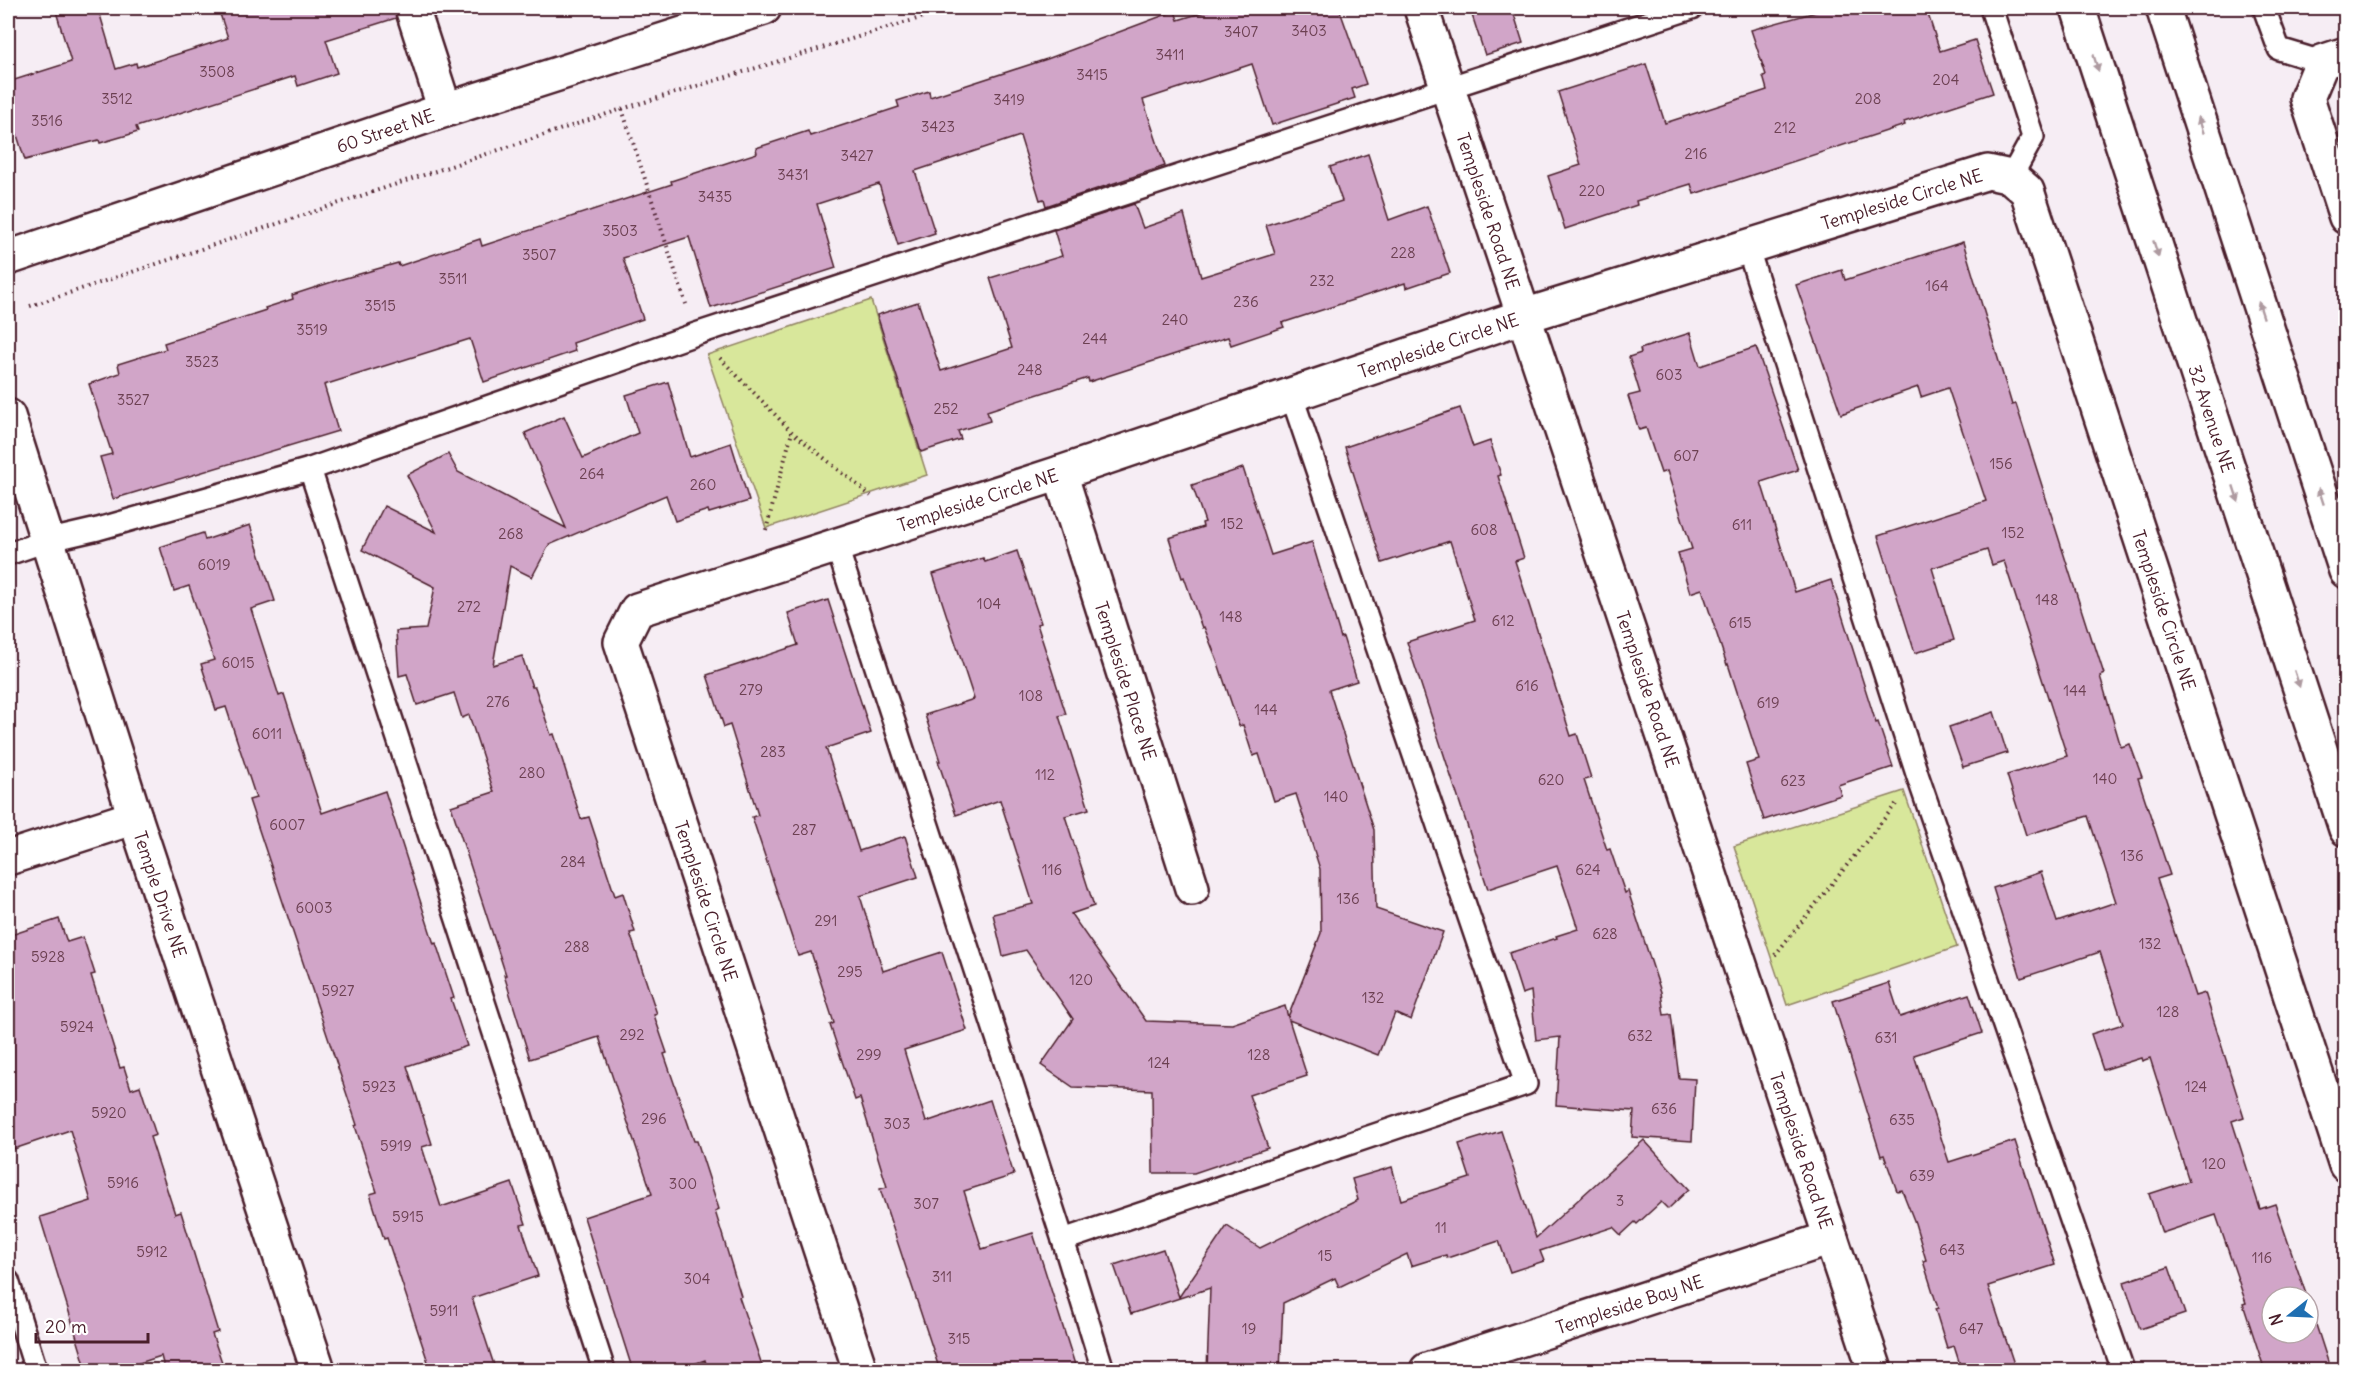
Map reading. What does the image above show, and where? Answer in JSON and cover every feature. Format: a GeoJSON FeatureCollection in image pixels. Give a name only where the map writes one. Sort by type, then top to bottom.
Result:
{"type":"FeatureCollection","features":[{"type":"Feature","properties":{"kind":"street"},"geometry":{"type":"LineString","coordinates":[[412,8],[445,110]]}},
{"type":"Feature","properties":{"kind":"street","name":"60 Street NE"},"geometry":{"type":"LineString","coordinates":[[8,258],[445,110],[764,8]]}},
{"type":"Feature","properties":{"kind":"street","name":"Templeside Road NE"},"geometry":{"type":"LineString","coordinates":[[1421,8],[1875,1371]]}},
{"type":"Feature","properties":{"kind":"street","name":"32 Avenue NE"},"geometry":{"type":"LineString","coordinates":[[2078,8],[2346,829]]}},
{"type":"Feature","properties":{"kind":"street"},"geometry":{"type":"LineString","coordinates":[[2163,8],[2346,572]]}},
{"type":"Feature","properties":{"kind":"street"},"geometry":{"type":"LineString","coordinates":[[2334,58],[2307,98],[2346,217]]}},
{"type":"Feature","properties":{"kind":"street","name":"Templeside Circle NE"},"geometry":{"type":"LineString","coordinates":[[860,1371],[621,642],[637,610],[836,544],[1060,474],[1524,316],[1988,172],[2011,177],[2026,191],[2346,1165]]}},
{"type":"Feature","properties":{"kind":"street","name":"Temple Drive NE"},"geometry":{"type":"LineString","coordinates":[[8,416],[135,817],[318,1371]]}},
{"type":"Feature","properties":{"kind":"street","name":"Templeside Place NE"},"geometry":{"type":"LineString","coordinates":[[1060,474],[1192,888]]}},
{"type":"Feature","properties":{"kind":"street"},"geometry":{"type":"LineString","coordinates":[[8,858],[135,817]]}},
{"type":"Feature","properties":{"kind":"street","name":"Templeside Bay NE"},"geometry":{"type":"LineString","coordinates":[[1427,1371],[1831,1238]]}},
{"type":"Feature","properties":{"kind":"lane"},"geometry":{"type":"LineString","coordinates":[[8,554],[46,541],[98,529],[310,469],[696,334],[1692,8]]}},
{"type":"Feature","properties":{"kind":"lane"},"geometry":{"type":"LineString","coordinates":[[1991,8],[2033,137],[2011,177]]}},
{"type":"Feature","properties":{"kind":"lane"},"geometry":{"type":"LineString","coordinates":[[2264,8],[2279,49],[2334,58]]}},
{"type":"Feature","properties":{"kind":"lane"},"geometry":{"type":"LineString","coordinates":[[1747,246],[1918,777],[2123,1371]]}},
{"type":"Feature","properties":{"kind":"lane"},"geometry":{"type":"LineString","coordinates":[[1063,1240],[1526,1084],[1291,394]]}},
{"type":"Feature","properties":{"kind":"lane"},"geometry":{"type":"LineString","coordinates":[[310,469],[604,1371]]}},
{"type":"Feature","properties":{"kind":"lane"},"geometry":{"type":"LineString","coordinates":[[836,544],[1063,1240],[1103,1371]]}},
{"type":"Feature","properties":{"kind":"lane"},"geometry":{"type":"LineString","coordinates":[[8,1281],[36,1371]]}},
{"type":"Feature","properties":{"kind":"path"},"geometry":{"type":"LineString","coordinates":[[30,306],[622,109],[953,8]]}},
{"type":"Feature","properties":{"kind":"path"},"geometry":{"type":"LineString","coordinates":[[622,109],[696,334],[792,432],[873,498],[884,530]]}},
{"type":"Feature","properties":{"kind":"path"},"geometry":{"type":"LineString","coordinates":[[778,565],[766,528],[792,432]]}},
{"type":"Feature","properties":{"kind":"path"},"geometry":{"type":"LineString","coordinates":[[1748,988],[1918,777]]}},
{"type":"Feature","properties":{"kind":"green space"},"geometry":{"type":"Polygon","coordinates":[[[871,300],[927,475],[766,528],[707,355],[871,300]]]}},
{"type":"Feature","properties":{"kind":"green space"},"geometry":{"type":"Polygon","coordinates":[[[1904,791],[1957,947],[1787,1005],[1734,846],[1904,791]]]}},
{"type":"Feature","properties":{"kind":"building"},"geometry":{"type":"Polygon","coordinates":[[[55,8],[98,8],[116,69],[136,63],[137,67],[228,38],[218,8],[394,8],[396,18],[326,40],[337,73],[298,86],[295,76],[136,127],[138,132],[25,160],[8,107],[8,82],[71,62],[55,8]]]}},
{"type":"Feature","properties":{"kind":"building"},"geometry":{"type":"Polygon","coordinates":[[[1217,8],[1339,8],[1366,84],[1352,89],[1355,98],[1272,125],[1252,64],[1143,100],[1165,166],[1046,206],[1044,199],[1040,200],[1020,136],[915,171],[935,233],[898,245],[879,184],[817,204],[836,268],[711,308],[689,237],[623,258],[643,319],[573,343],[575,351],[484,382],[470,339],[324,385],[338,431],[113,499],[100,457],[112,454],[89,384],[120,373],[118,364],[166,349],[164,343],[266,310],[265,308],[293,299],[292,295],[335,281],[398,263],[399,266],[480,239],[482,246],[672,184],[671,181],[757,153],[756,148],[808,131],[810,136],[899,107],[897,101],[929,91],[930,97],[1047,59],[1175,11],[1178,20],[1217,8]]]}},
{"type":"Feature","properties":{"kind":"building"},"geometry":{"type":"Polygon","coordinates":[[[1496,8],[1512,8],[1523,43],[1485,55],[1472,15],[1496,8]]]}},
{"type":"Feature","properties":{"kind":"building"},"geometry":{"type":"Polygon","coordinates":[[[1830,8],[1926,8],[1940,51],[1975,40],[1993,93],[1904,122],[1905,125],[1694,194],[1691,184],[1636,201],[1637,205],[1565,229],[1548,176],[1581,165],[1558,92],[1646,64],[1665,123],[1767,90],[1763,76],[1766,75],[1751,30],[1830,8]]]}},
{"type":"Feature","properties":{"kind":"building"},"geometry":{"type":"Polygon","coordinates":[[[1368,154],[1389,220],[1427,206],[1450,273],[1406,288],[1405,283],[1282,323],[1284,327],[1231,345],[1228,337],[1089,382],[1088,378],[987,411],[990,421],[958,431],[961,439],[921,452],[877,315],[918,302],[941,371],[1012,348],[990,278],[1062,256],[1054,230],[1134,204],[1143,228],[1184,214],[1201,277],[1275,254],[1266,225],[1342,201],[1330,167],[1368,154]]]}},
{"type":"Feature","properties":{"kind":"building"},"geometry":{"type":"Polygon","coordinates":[[[1963,242],[2012,405],[2016,404],[2092,643],[2094,643],[2104,674],[2100,676],[2121,747],[2130,744],[2142,777],[2138,778],[2170,875],[2157,879],[2195,996],[2205,993],[2244,1117],[2232,1121],[2260,1209],[2275,1204],[2303,1285],[2260,1285],[2260,1345],[2320,1345],[2320,1337],[2331,1371],[2265,1371],[2243,1304],[2246,1303],[2216,1215],[2162,1233],[2149,1194],[2189,1181],[2150,1058],[2142,1061],[2141,1058],[2103,1070],[2091,1034],[2123,1024],[2100,952],[2021,978],[1993,888],[2041,872],[2057,922],[2116,902],[2088,816],[2026,835],[2007,775],[2067,756],[2004,561],[1992,565],[1987,550],[1932,568],[1954,640],[1915,653],[1878,536],[1986,501],[1948,388],[1921,397],[1918,387],[1841,414],[1796,285],[1842,270],[1845,280],[1963,242]]]}},
{"type":"Feature","properties":{"kind":"building"},"geometry":{"type":"Polygon","coordinates":[[[1690,333],[1700,366],[1756,347],[1798,470],[1761,482],[1795,592],[1831,580],[1876,723],[1878,722],[1893,767],[1838,785],[1841,795],[1764,820],[1746,764],[1759,760],[1702,589],[1690,593],[1678,553],[1692,549],[1667,471],[1661,473],[1646,428],[1639,430],[1628,396],[1640,393],[1629,357],[1641,353],[1640,349],[1690,333]]]}},
{"type":"Feature","properties":{"kind":"building"},"geometry":{"type":"Polygon","coordinates":[[[668,382],[690,457],[731,443],[749,501],[709,513],[708,510],[675,521],[666,495],[549,545],[532,577],[510,566],[493,665],[522,656],[551,735],[554,734],[581,819],[589,817],[615,896],[623,893],[635,932],[630,933],[657,1014],[654,1015],[667,1053],[664,1054],[694,1141],[697,1141],[719,1209],[715,1211],[741,1296],[739,1297],[764,1371],[708,1371],[705,1360],[674,1371],[633,1371],[584,1217],[652,1194],[599,1037],[530,1059],[504,975],[506,975],[451,806],[494,792],[469,715],[462,718],[454,693],[417,705],[407,674],[399,676],[396,631],[426,629],[435,587],[362,550],[384,506],[436,532],[407,475],[448,454],[458,472],[566,528],[525,433],[564,416],[583,458],[638,433],[626,395],[668,382]]]}},
{"type":"Feature","properties":{"kind":"building"},"geometry":{"type":"Polygon","coordinates":[[[1460,408],[1473,447],[1490,441],[1501,475],[1498,476],[1524,558],[1515,561],[1571,736],[1577,734],[1591,778],[1584,780],[1607,850],[1610,849],[1625,893],[1628,891],[1661,992],[1664,1015],[1671,1014],[1679,1078],[1695,1079],[1692,1141],[1632,1137],[1634,1111],[1556,1105],[1560,1037],[1536,1040],[1531,991],[1522,994],[1509,953],[1578,929],[1557,866],[1488,889],[1407,642],[1475,620],[1450,541],[1382,563],[1345,447],[1460,408]]]}},
{"type":"Feature","properties":{"kind":"building"},"geometry":{"type":"Polygon","coordinates":[[[1243,468],[1271,555],[1312,542],[1341,638],[1343,637],[1357,681],[1329,690],[1374,830],[1376,909],[1443,932],[1411,1020],[1395,1013],[1378,1055],[1289,1020],[1307,1076],[1249,1095],[1268,1148],[1194,1173],[1153,1173],[1152,1090],[1073,1087],[1041,1065],[1073,1019],[1026,950],[1003,956],[993,914],[1033,904],[1000,800],[956,815],[938,761],[940,761],[925,715],[974,699],[933,574],[983,558],[985,562],[1017,551],[1041,623],[1037,624],[1066,714],[1059,716],[1089,809],[1065,816],[1094,906],[1071,914],[1146,1021],[1232,1024],[1285,1006],[1288,1017],[1321,933],[1320,869],[1296,794],[1274,801],[1259,754],[1253,756],[1243,725],[1239,726],[1217,660],[1204,627],[1202,628],[1184,577],[1182,578],[1169,538],[1203,527],[1202,523],[1205,522],[1192,485],[1243,468]]]}},
{"type":"Feature","properties":{"kind":"building"},"geometry":{"type":"Polygon","coordinates":[[[250,525],[275,601],[251,609],[279,696],[284,694],[322,813],[385,791],[434,944],[436,943],[454,998],[451,999],[467,1046],[407,1066],[432,1144],[422,1147],[441,1207],[512,1183],[526,1224],[521,1225],[538,1276],[472,1298],[496,1371],[431,1371],[387,1238],[384,1239],[370,1194],[377,1192],[355,1126],[357,1125],[249,800],[256,798],[226,707],[216,710],[201,664],[214,660],[189,586],[174,591],[160,547],[203,533],[205,540],[250,525]]]}},
{"type":"Feature","properties":{"kind":"building"},"geometry":{"type":"Polygon","coordinates":[[[828,600],[871,733],[826,748],[859,851],[905,836],[918,877],[860,896],[883,971],[942,952],[967,1030],[904,1050],[926,1122],[990,1100],[1014,1175],[964,1191],[982,1249],[1033,1233],[1077,1371],[940,1371],[880,1189],[887,1187],[860,1098],[855,1100],[830,1025],[834,1023],[811,952],[798,956],[752,817],[758,815],[730,725],[724,727],[707,675],[798,645],[788,613],[828,600]]]}},
{"type":"Feature","properties":{"kind":"building"},"geometry":{"type":"Polygon","coordinates":[[[1994,712],[2007,753],[1963,767],[1949,727],[1994,712]]]}},
{"type":"Feature","properties":{"kind":"building"},"geometry":{"type":"Polygon","coordinates":[[[59,919],[67,942],[83,937],[95,974],[91,975],[120,1068],[124,1067],[131,1089],[140,1086],[156,1135],[150,1137],[175,1214],[181,1212],[218,1332],[212,1334],[223,1365],[205,1371],[165,1371],[161,1356],[115,1371],[87,1371],[40,1217],[91,1201],[70,1130],[14,1149],[8,1130],[8,936],[59,919]]]}},
{"type":"Feature","properties":{"kind":"building"},"geometry":{"type":"Polygon","coordinates":[[[1889,983],[1900,1017],[1969,994],[1982,1033],[1914,1055],[1949,1162],[2015,1141],[2055,1265],[1988,1286],[2014,1364],[1993,1371],[1962,1371],[1954,1346],[1947,1348],[1935,1309],[1938,1308],[1923,1261],[1926,1260],[1915,1223],[1902,1190],[1897,1191],[1884,1155],[1881,1156],[1833,1001],[1889,983]]]}},
{"type":"Feature","properties":{"kind":"building"},"geometry":{"type":"Polygon","coordinates":[[[1501,1131],[1536,1238],[1644,1140],[1689,1189],[1668,1209],[1661,1202],[1621,1235],[1613,1227],[1540,1251],[1544,1261],[1510,1272],[1499,1241],[1447,1258],[1446,1255],[1411,1266],[1407,1254],[1339,1287],[1335,1278],[1283,1303],[1280,1371],[1207,1371],[1210,1288],[1131,1314],[1114,1265],[1163,1249],[1179,1297],[1227,1226],[1260,1248],[1358,1200],[1352,1179],[1392,1167],[1401,1200],[1470,1178],[1459,1144],[1501,1131]]]}},
{"type":"Feature","properties":{"kind":"building"},"geometry":{"type":"Polygon","coordinates":[[[2169,1267],[2185,1314],[2140,1329],[2124,1282],[2169,1267]]]}}]}
